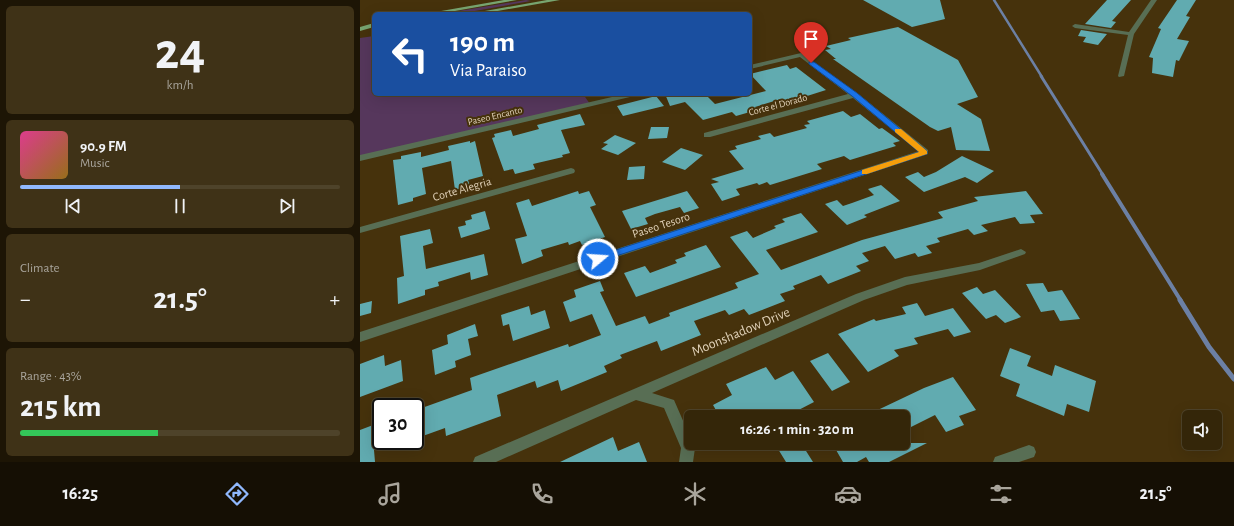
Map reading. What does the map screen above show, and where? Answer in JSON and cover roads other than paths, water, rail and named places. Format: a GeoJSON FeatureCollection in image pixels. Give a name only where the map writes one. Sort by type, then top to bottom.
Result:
{"type":"FeatureCollection","features":[{"type":"Feature","properties":{"kind":"main road"},"geometry":{"type":"LineString","coordinates":[[438,12],[514,0]]}},
{"type":"Feature","properties":{"kind":"main road"},"geometry":{"type":"LineString","coordinates":[[483,12],[557,0]]}},
{"type":"Feature","properties":{"kind":"main road"},"geometry":{"type":"LineString","coordinates":[[360,25],[372,24]]}},
{"type":"Feature","properties":{"kind":"main road"},"geometry":{"type":"LineString","coordinates":[[360,29],[372,25]]}},
{"type":"Feature","properties":{"kind":"main road"},"geometry":{"type":"LineString","coordinates":[[360,32],[372,30]]}},
{"type":"Feature","properties":{"kind":"street"},"geometry":{"type":"LineString","coordinates":[[1121,76],[1131,34],[1154,0]]}},
{"type":"Feature","properties":{"kind":"street"},"geometry":{"type":"LineString","coordinates":[[1075,26],[1131,34]]}},
{"type":"Feature","properties":{"kind":"street"},"geometry":{"type":"LineString","coordinates":[[752,67],[801,55],[854,95]]}},
{"type":"Feature","properties":{"kind":"street","name":"Corte el Dorado"},"geometry":{"type":"LineString","coordinates":[[707,134],[854,95]]}},
{"type":"Feature","properties":{"kind":"street","name":"Paseo Tesoro"},"geometry":{"type":"LineString","coordinates":[[360,337],[925,152],[854,95]]}},
{"type":"Feature","properties":{"kind":"street","name":"Paseo Encanto"},"geometry":{"type":"LineString","coordinates":[[360,158],[625,96]]}},
{"type":"Feature","properties":{"kind":"street","name":"Corte Alegria"},"geometry":{"type":"LineString","coordinates":[[360,230],[571,171]]}},
{"type":"Feature","properties":{"kind":"street","name":"Moonshadow Drive"},"geometry":{"type":"LineString","coordinates":[[480,462],[860,297],[905,281],[980,266],[1020,252]]}},
{"type":"Feature","properties":{"kind":"street"},"geometry":{"type":"LineString","coordinates":[[634,394],[668,404],[688,448],[686,462]]}},
{"type":"Feature","properties":{"kind":"street"},"geometry":{"type":"LineString","coordinates":[[1000,462],[1028,452]]}},
{"type":"Feature","properties":{"kind":"waterway"},"geometry":{"type":"LineString","coordinates":[[994,0],[1042,77]]}},
{"type":"Feature","properties":{"kind":"waterway"},"geometry":{"type":"LineString","coordinates":[[1041,76],[1103,175]]}},
{"type":"Feature","properties":{"kind":"waterway"},"geometry":{"type":"LineString","coordinates":[[1102,174],[1181,301]]}},
{"type":"Feature","properties":{"kind":"waterway"},"geometry":{"type":"LineString","coordinates":[[1180,300],[1209,347],[1234,379]]}}]}
